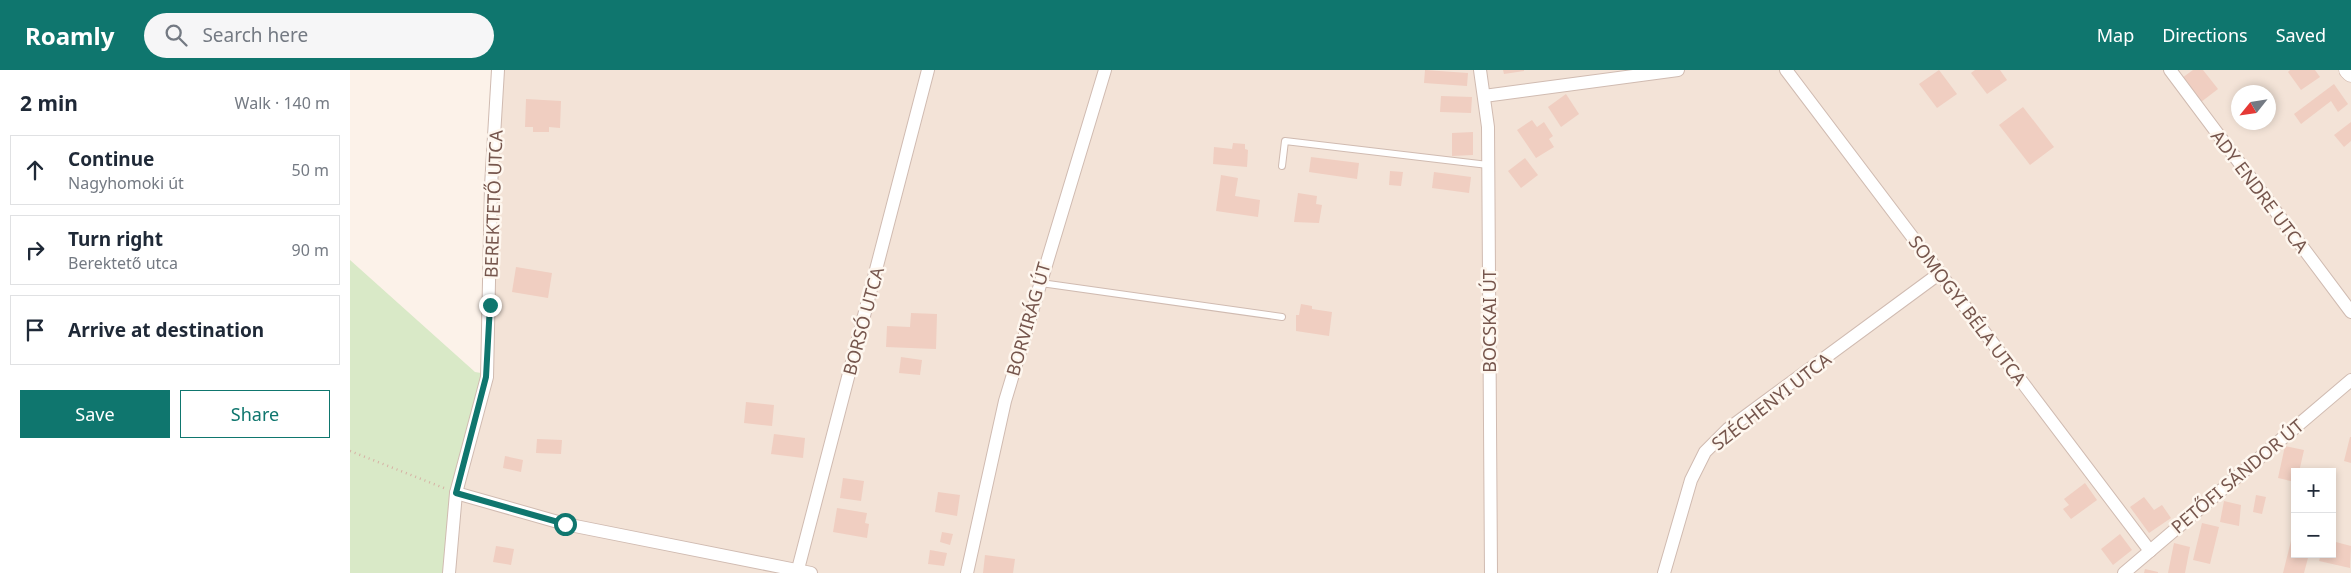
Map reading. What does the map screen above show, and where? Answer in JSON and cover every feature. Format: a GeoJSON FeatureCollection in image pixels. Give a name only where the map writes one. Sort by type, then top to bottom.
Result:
{"type":"FeatureCollection","features":[{"type":"Feature","properties":{"kind":"main road"},"geometry":{"type":"LineString","coordinates":[[2348,70],[2351,73]]}},
{"type":"Feature","properties":{"kind":"street","name":"BEREKTETŐ UTCA"},"geometry":{"type":"LineString","coordinates":[[449,573],[456,493],[486,377],[491,186],[498,70]]}},
{"type":"Feature","properties":{"kind":"street","name":"BORSÓ UTCA"},"geometry":{"type":"LineString","coordinates":[[797,572],[928,70]]}},
{"type":"Feature","properties":{"kind":"street","name":"BORVIRÁG ÚT"},"geometry":{"type":"LineString","coordinates":[[967,573],[1004,401],[1104,70]]}},
{"type":"Feature","properties":{"kind":"street","name":"BOCSKAI ÚT"},"geometry":{"type":"LineString","coordinates":[[1480,70],[1488,127],[1491,573]]}},
{"type":"Feature","properties":{"kind":"street"},"geometry":{"type":"LineString","coordinates":[[1484,96],[1678,70]]}},
{"type":"Feature","properties":{"kind":"street","name":"SOMOGYI BÉLA UTCA"},"geometry":{"type":"LineString","coordinates":[[1786,70],[2150,551]]}},
{"type":"Feature","properties":{"kind":"street","name":"ADY ENDRE UTCA"},"geometry":{"type":"LineString","coordinates":[[2170,70],[2351,312]]}},
{"type":"Feature","properties":{"kind":"street","name":"SZÉCHENYI UTCA"},"geometry":{"type":"LineString","coordinates":[[1664,573],[1691,480],[1705,452],[1728,429],[1940,273]]}},
{"type":"Feature","properties":{"kind":"street","name":"PETŐFI SÁNDOR ÚT"},"geometry":{"type":"LineString","coordinates":[[2124,573],[2351,380]]}},
{"type":"Feature","properties":{"kind":"street"},"geometry":{"type":"LineString","coordinates":[[456,493],[565,524],[797,572],[811,573]]}},
{"type":"Feature","properties":{"kind":"lane"},"geometry":{"type":"LineString","coordinates":[[1282,166],[1285,141],[1488,165]]}},
{"type":"Feature","properties":{"kind":"lane"},"geometry":{"type":"LineString","coordinates":[[1039,283],[1282,317]]}},
{"type":"Feature","properties":{"kind":"path"},"geometry":{"type":"LineString","coordinates":[[350,450],[456,493]]}},
{"type":"Feature","properties":{"kind":"shaded area"},"geometry":{"type":"Polygon","coordinates":[[[493,70],[2351,70],[2351,573],[350,573],[350,569],[481,373],[493,70]]]}},
{"type":"Feature","properties":{"kind":"green space"},"geometry":{"type":"Polygon","coordinates":[[[350,260],[475,372],[481,373],[454,511],[449,573],[350,573],[350,260]]]}},
{"type":"Feature","properties":{"kind":"building"},"geometry":{"type":"Polygon","coordinates":[[[1425,70],[1468,73],[1467,86],[1424,83],[1425,70]]]}},
{"type":"Feature","properties":{"kind":"building"},"geometry":{"type":"Polygon","coordinates":[[[1503,70],[1524,70],[1524,71],[1504,74],[1503,70]]]}},
{"type":"Feature","properties":{"kind":"building"},"geometry":{"type":"Polygon","coordinates":[[[1939,70],[1957,94],[1937,108],[1919,84],[1939,70]]]}},
{"type":"Feature","properties":{"kind":"building"},"geometry":{"type":"Polygon","coordinates":[[[1975,70],[2000,70],[2007,80],[1987,94],[1971,73],[1975,70]]]}},
{"type":"Feature","properties":{"kind":"building"},"geometry":{"type":"Polygon","coordinates":[[[2193,70],[2203,70],[2218,89],[2201,102],[2182,78],[2193,70]]]}},
{"type":"Feature","properties":{"kind":"building"},"geometry":{"type":"Polygon","coordinates":[[[2290,70],[2315,70],[2320,77],[2301,90],[2288,72],[2290,70]]]}},
{"type":"Feature","properties":{"kind":"building"},"geometry":{"type":"Polygon","coordinates":[[[2334,84],[2348,104],[2338,112],[2331,101],[2301,124],[2294,114],[2334,84]]]}},
{"type":"Feature","properties":{"kind":"building"},"geometry":{"type":"Polygon","coordinates":[[[1566,94],[1579,114],[1561,127],[1548,107],[1566,94]]]}},
{"type":"Feature","properties":{"kind":"building"},"geometry":{"type":"Polygon","coordinates":[[[1441,96],[1472,97],[1471,113],[1440,112],[1441,96]]]}},
{"type":"Feature","properties":{"kind":"building"},"geometry":{"type":"Polygon","coordinates":[[[526,99],[561,101],[560,128],[549,127],[549,132],[533,132],[533,127],[525,127],[526,99]]]}},
{"type":"Feature","properties":{"kind":"building"},"geometry":{"type":"Polygon","coordinates":[[[2023,107],[2054,147],[2030,165],[1999,125],[2023,107]]]}},
{"type":"Feature","properties":{"kind":"building"},"geometry":{"type":"Polygon","coordinates":[[[1532,120],[1537,127],[1544,122],[1553,136],[1549,139],[1554,147],[1536,158],[1517,130],[1532,120]]]}},
{"type":"Feature","properties":{"kind":"building"},"geometry":{"type":"Polygon","coordinates":[[[2351,122],[2351,141],[2344,147],[2334,135],[2351,122]]]}},
{"type":"Feature","properties":{"kind":"building"},"geometry":{"type":"Polygon","coordinates":[[[1473,132],[1473,155],[1452,156],[1452,133],[1473,132]]]}},
{"type":"Feature","properties":{"kind":"building"},"geometry":{"type":"Polygon","coordinates":[[[1233,143],[1245,144],[1245,149],[1248,150],[1247,167],[1213,164],[1214,147],[1232,149],[1233,143]]]}},
{"type":"Feature","properties":{"kind":"building"},"geometry":{"type":"Polygon","coordinates":[[[1311,157],[1359,163],[1357,179],[1309,172],[1311,157]]]}},
{"type":"Feature","properties":{"kind":"building"},"geometry":{"type":"Polygon","coordinates":[[[1525,158],[1538,175],[1521,188],[1508,171],[1525,158]]]}},
{"type":"Feature","properties":{"kind":"building"},"geometry":{"type":"Polygon","coordinates":[[[1390,171],[1403,172],[1401,186],[1389,185],[1390,171]]]}},
{"type":"Feature","properties":{"kind":"building"},"geometry":{"type":"Polygon","coordinates":[[[1434,172],[1471,177],[1469,193],[1432,188],[1434,172]]]}},
{"type":"Feature","properties":{"kind":"building"},"geometry":{"type":"Polygon","coordinates":[[[1221,175],[1238,178],[1235,196],[1260,200],[1258,217],[1216,211],[1221,175]]]}},
{"type":"Feature","properties":{"kind":"building"},"geometry":{"type":"Polygon","coordinates":[[[1298,193],[1317,196],[1316,204],[1322,205],[1319,223],[1294,222],[1298,193]]]}},
{"type":"Feature","properties":{"kind":"building"},"geometry":{"type":"Polygon","coordinates":[[[516,267],[552,273],[548,298],[512,292],[516,267]]]}},
{"type":"Feature","properties":{"kind":"building"},"geometry":{"type":"Polygon","coordinates":[[[1301,304],[1312,306],[1312,309],[1332,312],[1329,336],[1296,331],[1296,315],[1299,315],[1301,304]]]}},
{"type":"Feature","properties":{"kind":"building"},"geometry":{"type":"Polygon","coordinates":[[[911,313],[937,314],[936,349],[886,347],[887,326],[910,327],[911,313]]]}},
{"type":"Feature","properties":{"kind":"building"},"geometry":{"type":"Polygon","coordinates":[[[901,357],[922,360],[920,375],[899,373],[901,357]]]}},
{"type":"Feature","properties":{"kind":"building"},"geometry":{"type":"Polygon","coordinates":[[[746,402],[774,405],[772,426],[744,423],[746,402]]]}},
{"type":"Feature","properties":{"kind":"building"},"geometry":{"type":"Polygon","coordinates":[[[774,434],[805,438],[803,458],[771,454],[774,434]]]}},
{"type":"Feature","properties":{"kind":"building"},"geometry":{"type":"Polygon","coordinates":[[[2351,437],[2351,463],[2344,461],[2351,437]]]}},
{"type":"Feature","properties":{"kind":"building"},"geometry":{"type":"Polygon","coordinates":[[[537,439],[562,440],[561,454],[536,453],[537,439]]]}},
{"type":"Feature","properties":{"kind":"building"},"geometry":{"type":"Polygon","coordinates":[[[2285,446],[2304,450],[2300,468],[2291,468],[2291,481],[2278,478],[2285,446]]]}},
{"type":"Feature","properties":{"kind":"building"},"geometry":{"type":"Polygon","coordinates":[[[505,456],[523,460],[521,472],[503,468],[505,456]]]}},
{"type":"Feature","properties":{"kind":"building"},"geometry":{"type":"Polygon","coordinates":[[[843,478],[864,481],[861,501],[840,498],[843,478]]]}},
{"type":"Feature","properties":{"kind":"building"},"geometry":{"type":"Polygon","coordinates":[[[2085,483],[2097,500],[2071,519],[2063,509],[2069,505],[2064,499],[2085,483]]]}},
{"type":"Feature","properties":{"kind":"building"},"geometry":{"type":"Polygon","coordinates":[[[938,492],[960,495],[957,516],[935,512],[938,492]]]}},
{"type":"Feature","properties":{"kind":"building"},"geometry":{"type":"Polygon","coordinates":[[[2256,495],[2266,497],[2262,514],[2253,512],[2256,495]]]}},
{"type":"Feature","properties":{"kind":"building"},"geometry":{"type":"Polygon","coordinates":[[[2144,497],[2154,510],[2162,505],[2171,518],[2149,533],[2130,507],[2144,497]]]}},
{"type":"Feature","properties":{"kind":"building"},"geometry":{"type":"Polygon","coordinates":[[[2224,501],[2241,505],[2239,526],[2220,522],[2224,501]]]}},
{"type":"Feature","properties":{"kind":"building"},"geometry":{"type":"Polygon","coordinates":[[[837,508],[867,513],[865,523],[869,524],[867,538],[833,532],[837,508]]]}},
{"type":"Feature","properties":{"kind":"building"},"geometry":{"type":"Polygon","coordinates":[[[2202,523],[2219,527],[2210,564],[2193,560],[2202,523]]]}},
{"type":"Feature","properties":{"kind":"building"},"geometry":{"type":"Polygon","coordinates":[[[942,532],[953,534],[950,545],[940,542],[942,532]]]}},
{"type":"Feature","properties":{"kind":"building"},"geometry":{"type":"Polygon","coordinates":[[[2120,534],[2132,550],[2113,565],[2101,549],[2120,534]]]}},
{"type":"Feature","properties":{"kind":"building"},"geometry":{"type":"Polygon","coordinates":[[[2291,541],[2291,558],[2308,558],[2304,573],[2283,573],[2291,541]]]}},
{"type":"Feature","properties":{"kind":"building"},"geometry":{"type":"Polygon","coordinates":[[[2336,542],[2351,546],[2350,568],[2319,561],[2320,558],[2336,558],[2336,542]]]}},
{"type":"Feature","properties":{"kind":"building"},"geometry":{"type":"Polygon","coordinates":[[[2174,543],[2190,547],[2185,573],[2168,573],[2174,543]]]}},
{"type":"Feature","properties":{"kind":"building"},"geometry":{"type":"Polygon","coordinates":[[[496,546],[514,549],[511,565],[493,562],[496,546]]]}},
{"type":"Feature","properties":{"kind":"building"},"geometry":{"type":"Polygon","coordinates":[[[930,550],[947,553],[944,566],[928,564],[930,550]]]}},
{"type":"Feature","properties":{"kind":"building"},"geometry":{"type":"Polygon","coordinates":[[[985,555],[1015,559],[1013,573],[983,573],[985,555]]]}},
{"type":"Feature","properties":{"kind":"building"},"geometry":{"type":"Polygon","coordinates":[[[2145,569],[2158,572],[2158,573],[2144,573],[2145,569]]]}},
{"type":"Feature","properties":{"kind":"route"},"geometry":{"type":"LineString","coordinates":[[490,305],[486,377],[456,493],[565,524]]}}]}
